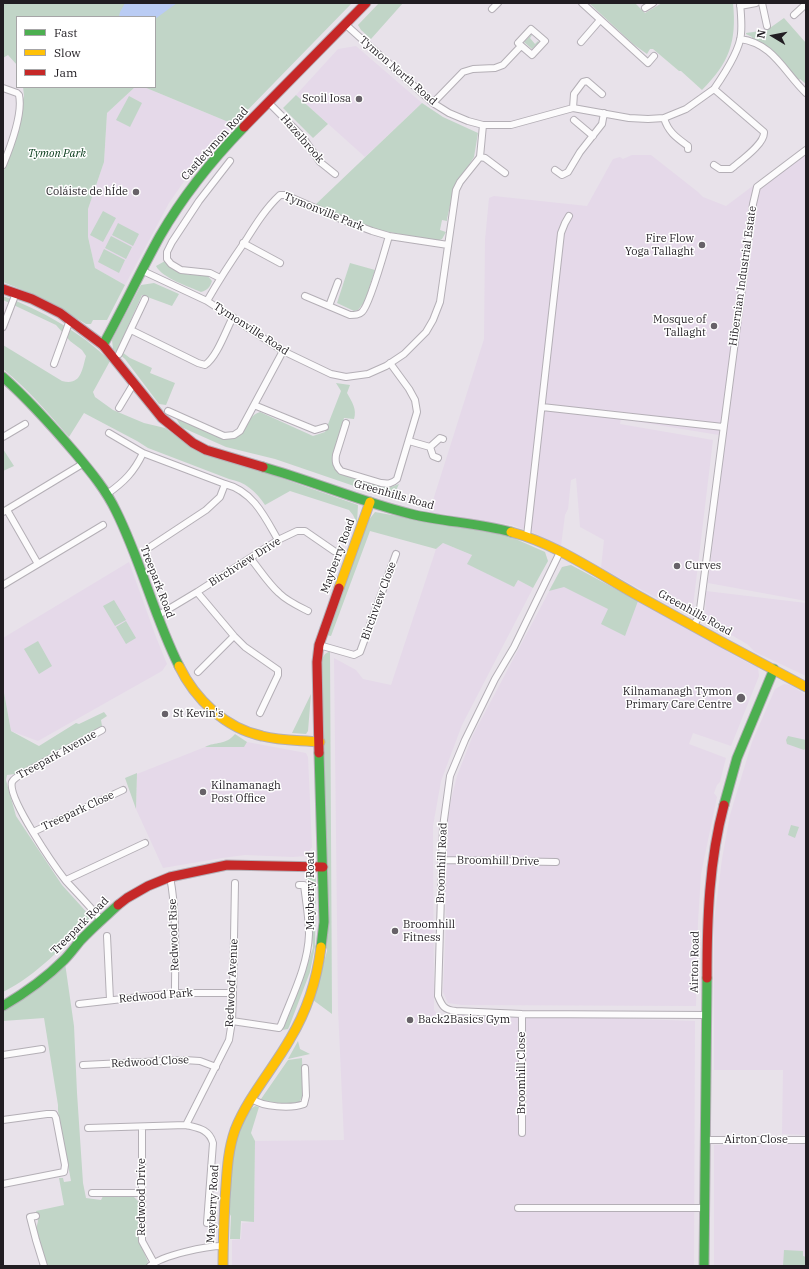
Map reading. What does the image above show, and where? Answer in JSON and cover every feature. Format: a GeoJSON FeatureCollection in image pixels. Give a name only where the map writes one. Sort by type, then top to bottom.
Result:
{"type":"FeatureCollection","features":[{"type":"Feature","properties":{"kind":"street","name":"Castletymon Road"},"geometry":{"type":"LineString","coordinates":[[103,346],[161,236],[183,199],[199,178],[221,151],[366,3]]}},
{"type":"Feature","properties":{"kind":"street"},"geometry":{"type":"LineString","coordinates":[[492,9],[498,3]]}},
{"type":"Feature","properties":{"kind":"street"},"geometry":{"type":"LineString","coordinates":[[582,3],[648,63],[654,56]]}},
{"type":"Feature","properties":{"kind":"street"},"geometry":{"type":"LineString","coordinates":[[645,8],[653,3]]}},
{"type":"Feature","properties":{"kind":"street"},"geometry":{"type":"LineString","coordinates":[[740,4],[756,3]]}},
{"type":"Feature","properties":{"kind":"street"},"geometry":{"type":"LineString","coordinates":[[762,3],[767,26]]}},
{"type":"Feature","properties":{"kind":"street","name":"Tymon North Road"},"geometry":{"type":"LineString","coordinates":[[345,24],[434,103],[449,113],[468,121],[483,125],[511,125],[573,108],[629,118],[664,118],[686,109],[714,90],[731,63],[741,36],[740,4]]}},
{"type":"Feature","properties":{"kind":"street"},"geometry":{"type":"LineString","coordinates":[[794,15],[806,4]]}},
{"type":"Feature","properties":{"kind":"street"},"geometry":{"type":"LineString","coordinates":[[582,42],[600,20]]}},
{"type":"Feature","properties":{"kind":"street"},"geometry":{"type":"LineString","coordinates":[[531,28],[545,41],[532,55],[521,46],[518,43],[531,28]]}},
{"type":"Feature","properties":{"kind":"street"},"geometry":{"type":"LineString","coordinates":[[740,39],[748,40],[763,46],[775,57],[806,93]]}},
{"type":"Feature","properties":{"kind":"street"},"geometry":{"type":"LineString","coordinates":[[434,103],[463,72],[473,69],[495,68],[503,65],[521,46]]}},
{"type":"Feature","properties":{"kind":"street"},"geometry":{"type":"LineString","coordinates":[[573,108],[574,94],[583,82],[587,82],[602,94]]}},
{"type":"Feature","properties":{"kind":"street"},"geometry":{"type":"LineString","coordinates":[[3,88],[17,93],[20,98],[19,113],[6,148],[3,165]]}},
{"type":"Feature","properties":{"kind":"street"},"geometry":{"type":"LineString","coordinates":[[714,90],[764,132],[764,137],[760,143],[731,169],[725,170],[714,165]]}},
{"type":"Feature","properties":{"kind":"street","name":"Hazelbrook"},"geometry":{"type":"LineString","coordinates":[[269,103],[302,136],[320,162],[335,174]]}},
{"type":"Feature","properties":{"kind":"street"},"geometry":{"type":"LineString","coordinates":[[555,170],[562,175],[568,172],[580,152],[602,124],[604,113]]}},
{"type":"Feature","properties":{"kind":"street"},"geometry":{"type":"LineString","coordinates":[[664,118],[666,125],[674,136],[688,146],[688,149]]}},
{"type":"Feature","properties":{"kind":"street"},"geometry":{"type":"LineString","coordinates":[[576,121],[593,136]]}},
{"type":"Feature","properties":{"kind":"street"},"geometry":{"type":"LineString","coordinates":[[483,125],[480,157],[485,158],[505,173]]}},
{"type":"Feature","properties":{"kind":"street","name":"Hibernian Industrial Estate"},"geometry":{"type":"LineString","coordinates":[[693,627],[698,618],[700,609],[753,204],[757,187],[806,150]]}},
{"type":"Feature","properties":{"kind":"street","name":"Tymonville Road"},"geometry":{"type":"LineString","coordinates":[[142,271],[207,301],[283,351],[331,374],[346,378],[368,374],[404,354],[426,332],[433,320],[440,302],[456,190],[480,157]]}},
{"type":"Feature","properties":{"kind":"street"},"geometry":{"type":"LineString","coordinates":[[220,278],[210,273],[181,270],[170,264],[167,259],[167,252],[199,201],[230,161]]}},
{"type":"Feature","properties":{"kind":"street","name":"Tymonville Park"},"geometry":{"type":"LineString","coordinates":[[207,301],[220,278],[243,244],[273,201],[280,195],[285,194],[343,220],[389,236],[448,245]]}},
{"type":"Feature","properties":{"kind":"street"},"geometry":{"type":"LineString","coordinates":[[527,536],[562,233],[569,216]]}},
{"type":"Feature","properties":{"kind":"street"},"geometry":{"type":"LineString","coordinates":[[305,296],[350,315],[358,315],[362,312],[375,279],[389,236]]}},
{"type":"Feature","properties":{"kind":"street"},"geometry":{"type":"LineString","coordinates":[[243,244],[280,263]]}},
{"type":"Feature","properties":{"kind":"street"},"geometry":{"type":"LineString","coordinates":[[329,306],[338,282]]}},
{"type":"Feature","properties":{"kind":"street","name":"Greenhills Road"},"geometry":{"type":"LineString","coordinates":[[3,289],[48,307],[70,320],[103,346],[162,418],[183,436],[206,450],[285,473],[370,502],[411,514],[500,529],[527,536],[560,552],[693,627],[806,687]]}},
{"type":"Feature","properties":{"kind":"street"},"geometry":{"type":"LineString","coordinates":[[3,327],[16,293]]}},
{"type":"Feature","properties":{"kind":"street"},"geometry":{"type":"LineString","coordinates":[[119,354],[145,299]]}},
{"type":"Feature","properties":{"kind":"street"},"geometry":{"type":"LineString","coordinates":[[131,330],[205,365],[209,362],[216,351],[233,317]]}},
{"type":"Feature","properties":{"kind":"street"},"geometry":{"type":"LineString","coordinates":[[54,364],[70,320]]}},
{"type":"Feature","properties":{"kind":"street"},"geometry":{"type":"LineString","coordinates":[[168,411],[224,436],[234,435],[240,431],[283,351]]}},
{"type":"Feature","properties":{"kind":"street"},"geometry":{"type":"LineString","coordinates":[[346,423],[336,455],[335,461],[337,467],[342,471],[381,483],[393,483],[397,479],[417,412],[415,400],[409,389],[390,363]]}},
{"type":"Feature","properties":{"kind":"street","name":"Treepark Road"},"geometry":{"type":"LineString","coordinates":[[3,377],[25,396],[84,463],[107,494],[133,550],[157,616],[178,663],[192,689],[205,703],[237,726],[254,734],[277,739],[320,742]]}},
{"type":"Feature","properties":{"kind":"street"},"geometry":{"type":"LineString","coordinates":[[119,408],[134,383]]}},
{"type":"Feature","properties":{"kind":"street"},"geometry":{"type":"LineString","coordinates":[[254,405],[316,430],[325,428]]}},
{"type":"Feature","properties":{"kind":"street"},"geometry":{"type":"LineString","coordinates":[[542,407],[723,428]]}},
{"type":"Feature","properties":{"kind":"street"},"geometry":{"type":"LineString","coordinates":[[3,437],[26,424]]}},
{"type":"Feature","properties":{"kind":"street"},"geometry":{"type":"LineString","coordinates":[[110,433],[143,453],[243,491],[255,502],[278,540]]}},
{"type":"Feature","properties":{"kind":"street"},"geometry":{"type":"LineString","coordinates":[[430,447],[440,438],[443,440]]}},
{"type":"Feature","properties":{"kind":"street"},"geometry":{"type":"LineString","coordinates":[[409,441],[430,447]]}},
{"type":"Feature","properties":{"kind":"street"},"geometry":{"type":"LineString","coordinates":[[430,447],[433,456],[438,458]]}},
{"type":"Feature","properties":{"kind":"street"},"geometry":{"type":"LineString","coordinates":[[107,494],[121,484],[130,475],[138,465],[143,453]]}},
{"type":"Feature","properties":{"kind":"street"},"geometry":{"type":"LineString","coordinates":[[38,564],[5,511],[84,463]]}},
{"type":"Feature","properties":{"kind":"street"},"geometry":{"type":"LineString","coordinates":[[150,547],[206,510],[220,497],[224,484]]}},
{"type":"Feature","properties":{"kind":"street","name":"Mayberry Road"},"geometry":{"type":"LineString","coordinates":[[223,1266],[228,1153],[235,1131],[252,1098],[292,1037],[308,1002],[320,961],[324,922],[317,662],[319,645],[370,502]]}},
{"type":"Feature","properties":{"kind":"street"},"geometry":{"type":"LineString","coordinates":[[3,586],[103,525]]}},
{"type":"Feature","properties":{"kind":"street","name":"Birchview Drive"},"geometry":{"type":"LineString","coordinates":[[157,616],[278,540],[297,532],[305,531],[334,551]]}},
{"type":"Feature","properties":{"kind":"street","name":"Broomhill Road"},"geometry":{"type":"LineString","coordinates":[[560,552],[514,646],[495,679],[465,740],[450,776],[445,807],[441,860],[438,996],[442,1006],[450,1011],[522,1014],[706,1015]]}},
{"type":"Feature","properties":{"kind":"street","name":"Birchview Close"},"geometry":{"type":"LineString","coordinates":[[319,645],[354,655],[360,652],[396,554]]}},
{"type":"Feature","properties":{"kind":"street"},"geometry":{"type":"LineString","coordinates":[[251,558],[279,593],[291,602],[308,611]]}},
{"type":"Feature","properties":{"kind":"street"},"geometry":{"type":"LineString","coordinates":[[197,592],[245,647],[278,670],[278,675],[260,713]]}},
{"type":"Feature","properties":{"kind":"street"},"geometry":{"type":"LineString","coordinates":[[198,672],[234,636]]}},
{"type":"Feature","properties":{"kind":"street","name":"Airton Road"},"geometry":{"type":"LineString","coordinates":[[704,1266],[708,900],[711,873],[719,824],[737,758],[774,669]]}},
{"type":"Feature","properties":{"kind":"street","name":"Treepark Avenue"},"geometry":{"type":"LineString","coordinates":[[101,920],[66,880],[33,832],[22,814],[12,791],[12,784],[14,780],[24,773],[102,730]]}},
{"type":"Feature","properties":{"kind":"street","name":"Treepark Close"},"geometry":{"type":"LineString","coordinates":[[33,832],[123,790]]}},
{"type":"Feature","properties":{"kind":"street"},"geometry":{"type":"LineString","coordinates":[[66,880],[145,843]]}},
{"type":"Feature","properties":{"kind":"street","name":"Broomhill Drive"},"geometry":{"type":"LineString","coordinates":[[441,860],[556,862]]}},
{"type":"Feature","properties":{"kind":"street","name":"Treepark Road"},"geometry":{"type":"LineString","coordinates":[[3,1006],[26,992],[46,976],[65,959],[101,920],[127,898],[148,886],[170,877],[201,869],[235,865],[323,867]]}},
{"type":"Feature","properties":{"kind":"street","name":"Redwood Rise"},"geometry":{"type":"LineString","coordinates":[[170,877],[172,888],[175,993]]}},
{"type":"Feature","properties":{"kind":"street","name":"Redwood Avenue"},"geometry":{"type":"LineString","coordinates":[[186,1126],[229,1040],[232,1021],[235,883]]}},
{"type":"Feature","properties":{"kind":"street"},"geometry":{"type":"LineString","coordinates":[[232,1021],[279,1028],[281,1025],[305,960],[309,935],[304,885],[299,885]]}},
{"type":"Feature","properties":{"kind":"street"},"geometry":{"type":"LineString","coordinates":[[107,936],[110,1000]]}},
{"type":"Feature","properties":{"kind":"street","name":"Redwood Park"},"geometry":{"type":"LineString","coordinates":[[79,1004],[175,993],[233,993]]}},
{"type":"Feature","properties":{"kind":"street","name":"Broomhill Close"},"geometry":{"type":"LineString","coordinates":[[522,1014],[522,1133]]}},
{"type":"Feature","properties":{"kind":"street"},"geometry":{"type":"LineString","coordinates":[[3,1055],[42,1049]]}},
{"type":"Feature","properties":{"kind":"street","name":"Redwood Close"},"geometry":{"type":"LineString","coordinates":[[83,1066],[184,1060],[200,1061],[216,1067]]}},
{"type":"Feature","properties":{"kind":"street"},"geometry":{"type":"LineString","coordinates":[[252,1098],[263,1105],[298,1107],[304,1104],[306,1096],[305,1068]]}},
{"type":"Feature","properties":{"kind":"street"},"geometry":{"type":"LineString","coordinates":[[3,1120],[54,1114],[65,1165],[65,1173],[3,1184]]}},
{"type":"Feature","properties":{"kind":"street"},"geometry":{"type":"LineString","coordinates":[[88,1128],[186,1126],[206,1131],[211,1136],[212,1143],[207,1223],[212,1223]]}},
{"type":"Feature","properties":{"kind":"street","name":"Redwood Drive"},"geometry":{"type":"LineString","coordinates":[[142,1127],[142,1241],[152,1264]]}},
{"type":"Feature","properties":{"kind":"street","name":"Airton Close"},"geometry":{"type":"LineString","coordinates":[[705,1140],[806,1140]]}},
{"type":"Feature","properties":{"kind":"street"},"geometry":{"type":"LineString","coordinates":[[92,1193],[142,1193]]}},
{"type":"Feature","properties":{"kind":"street"},"geometry":{"type":"LineString","coordinates":[[518,1208],[705,1208]]}},
{"type":"Feature","properties":{"kind":"street"},"geometry":{"type":"LineString","coordinates":[[36,1216],[30,1217],[44,1266]]}},
{"type":"Feature","properties":{"kind":"street"},"geometry":{"type":"LineString","coordinates":[[152,1264],[177,1254],[223,1246]]}},
{"type":"Feature","properties":{"kind":"shaded area","name":"Scoil Iosa"},"geometry":{"type":"Polygon","coordinates":[[[356,46],[422,103],[365,157],[296,95],[338,49],[356,46]]]}},
{"type":"Feature","properties":{"kind":"shaded area","name":"Coláiste de hÍde"},"geometry":{"type":"Polygon","coordinates":[[[134,88],[146,88],[226,121],[235,123],[185,180],[169,203],[125,285],[95,268],[88,237],[88,209],[104,162],[107,113],[134,88]]]}},
{"type":"Feature","properties":{"kind":"shaded area"},"geometry":{"type":"Polygon","coordinates":[[[806,146],[806,601],[708,583],[725,436],[621,419],[620,424],[713,440],[692,610],[683,612],[601,568],[604,540],[580,527],[576,478],[571,480],[568,509],[565,515],[561,546],[534,533],[512,525],[429,513],[484,339],[485,240],[489,198],[494,196],[587,206],[613,159],[620,157],[623,159],[632,155],[651,155],[703,197],[726,206],[806,146]]]}},
{"type":"Feature","properties":{"kind":"shaded area"},"geometry":{"type":"Polygon","coordinates":[[[443,543],[472,555],[468,564],[514,587],[518,580],[533,588],[462,725],[441,781],[433,826],[434,1010],[440,1017],[448,1015],[582,1017],[695,1021],[694,1266],[232,1266],[232,1240],[241,1239],[242,1223],[254,1222],[255,1141],[344,1140],[338,1009],[334,658],[356,670],[363,679],[391,685],[436,549],[443,543]]]}},
{"type":"Feature","properties":{"kind":"shaded area"},"geometry":{"type":"Polygon","coordinates":[[[129,562],[167,664],[162,671],[38,741],[11,731],[3,687],[3,638],[129,562]]]}},
{"type":"Feature","properties":{"kind":"shaded area"},"geometry":{"type":"Polygon","coordinates":[[[571,565],[722,646],[728,652],[748,663],[758,667],[759,676],[731,746],[693,733],[689,744],[726,758],[720,782],[714,793],[717,797],[701,874],[696,1006],[462,1005],[448,1003],[443,992],[446,920],[444,841],[457,776],[473,735],[562,567],[571,565]]]}},
{"type":"Feature","properties":{"kind":"shaded area"},"geometry":{"type":"Polygon","coordinates":[[[706,591],[806,603],[806,676],[755,652],[747,644],[708,625],[705,621],[706,591]]]}},
{"type":"Feature","properties":{"kind":"shaded area"},"geometry":{"type":"Polygon","coordinates":[[[784,684],[790,685],[806,695],[806,1135],[782,1134],[783,1070],[714,1070],[714,922],[722,859],[730,815],[752,742],[775,689],[784,684]]]}},
{"type":"Feature","properties":{"kind":"shaded area"},"geometry":{"type":"Polygon","coordinates":[[[247,742],[306,753],[308,757],[312,847],[306,856],[293,857],[245,855],[163,868],[136,809],[137,774],[205,747],[243,747],[247,742]]]}},
{"type":"Feature","properties":{"kind":"shaded area"},"geometry":{"type":"Polygon","coordinates":[[[806,1144],[806,1266],[714,1266],[714,1145],[806,1144]]]}},
{"type":"Feature","properties":{"kind":"green space"},"geometry":{"type":"Polygon","coordinates":[[[3,3],[352,3],[235,123],[226,121],[146,88],[156,88],[156,16],[16,16],[16,64],[8,55],[3,58],[3,3]]]}},
{"type":"Feature","properties":{"kind":"green space"},"geometry":{"type":"Polygon","coordinates":[[[379,3],[403,3],[371,39],[361,30],[358,25],[379,3]]]}},
{"type":"Feature","properties":{"kind":"green space"},"geometry":{"type":"Polygon","coordinates":[[[589,3],[635,3],[645,13],[662,3],[733,3],[734,29],[729,51],[719,70],[702,90],[653,49],[650,49],[647,54],[633,44],[589,3]]]}},
{"type":"Feature","properties":{"kind":"green space"},"geometry":{"type":"Polygon","coordinates":[[[784,18],[806,43],[806,84],[800,79],[797,82],[772,52],[746,34],[767,30],[784,18]]]}},
{"type":"Feature","properties":{"kind":"green space"},"geometry":{"type":"Polygon","coordinates":[[[531,35],[530,38],[535,44],[538,41],[539,42],[532,49],[524,42],[531,35]]]}},
{"type":"Feature","properties":{"kind":"green space","name":"Tymon Park"},"geometry":{"type":"Polygon","coordinates":[[[23,88],[134,88],[107,113],[104,162],[88,209],[88,237],[95,268],[125,285],[107,320],[93,320],[91,324],[86,324],[40,297],[3,282],[3,174],[24,96],[23,88]]]}},
{"type":"Feature","properties":{"kind":"green space"},"geometry":{"type":"Polygon","coordinates":[[[296,95],[328,124],[313,138],[283,108],[296,95]]]}},
{"type":"Feature","properties":{"kind":"green space"},"geometry":{"type":"Polygon","coordinates":[[[129,96],[142,103],[130,127],[116,120],[129,96]]]}},
{"type":"Feature","properties":{"kind":"green space"},"geometry":{"type":"Polygon","coordinates":[[[422,103],[443,117],[478,133],[474,157],[454,188],[447,221],[442,220],[440,230],[446,232],[442,239],[437,241],[378,230],[315,205],[422,103]]]}},
{"type":"Feature","properties":{"kind":"green space"},"geometry":{"type":"Polygon","coordinates":[[[103,211],[116,218],[103,242],[90,235],[103,211]]]}},
{"type":"Feature","properties":{"kind":"green space"},"geometry":{"type":"Polygon","coordinates":[[[118,223],[139,234],[133,246],[112,235],[118,223]]]}},
{"type":"Feature","properties":{"kind":"green space"},"geometry":{"type":"Polygon","coordinates":[[[111,236],[132,247],[126,259],[105,248],[111,236]]]}},
{"type":"Feature","properties":{"kind":"green space"},"geometry":{"type":"Polygon","coordinates":[[[104,249],[125,260],[119,273],[98,262],[104,249]]]}},
{"type":"Feature","properties":{"kind":"green space"},"geometry":{"type":"Polygon","coordinates":[[[165,261],[173,270],[189,275],[207,275],[212,281],[207,289],[201,292],[184,285],[164,274],[156,266],[165,261]]]}},
{"type":"Feature","properties":{"kind":"green space"},"geometry":{"type":"Polygon","coordinates":[[[350,263],[375,270],[365,301],[358,310],[354,311],[337,303],[350,263]]]}},
{"type":"Feature","properties":{"kind":"green space"},"geometry":{"type":"Polygon","coordinates":[[[154,283],[179,294],[172,306],[142,295],[118,349],[130,358],[152,368],[150,373],[175,383],[166,405],[159,404],[125,359],[113,349],[112,340],[141,285],[154,283]]]}},
{"type":"Feature","properties":{"kind":"green space"},"geometry":{"type":"Polygon","coordinates":[[[3,296],[32,308],[60,323],[99,350],[110,361],[93,392],[95,397],[113,410],[144,423],[165,428],[190,446],[358,505],[357,523],[349,510],[290,491],[265,505],[254,491],[240,482],[148,448],[84,413],[69,437],[29,393],[3,369],[3,345],[62,381],[68,382],[77,379],[80,376],[86,356],[82,350],[70,341],[56,325],[3,300],[3,296]]]}},
{"type":"Feature","properties":{"kind":"green space"},"geometry":{"type":"Polygon","coordinates":[[[336,383],[350,385],[347,393],[354,406],[355,415],[354,419],[344,418],[333,457],[334,468],[338,472],[384,486],[391,487],[399,484],[392,499],[275,459],[226,447],[181,427],[176,418],[225,439],[233,438],[242,432],[250,419],[260,412],[313,436],[325,432],[341,391],[336,383]]]}},
{"type":"Feature","properties":{"kind":"green space"},"geometry":{"type":"Polygon","coordinates":[[[3,449],[14,466],[3,471],[3,449]]]}},
{"type":"Feature","properties":{"kind":"green space"},"geometry":{"type":"Polygon","coordinates":[[[375,512],[509,536],[545,552],[548,561],[533,588],[518,580],[514,587],[467,564],[472,555],[443,543],[436,549],[370,531],[331,636],[326,635],[368,521],[375,512]]]}},
{"type":"Feature","properties":{"kind":"green space"},"geometry":{"type":"Polygon","coordinates":[[[571,565],[638,601],[625,636],[601,624],[608,609],[564,587],[549,591],[562,567],[571,565]]]}},
{"type":"Feature","properties":{"kind":"green space"},"geometry":{"type":"Polygon","coordinates":[[[114,600],[126,620],[115,626],[103,606],[114,600]]]}},
{"type":"Feature","properties":{"kind":"green space"},"geometry":{"type":"Polygon","coordinates":[[[126,621],[136,638],[126,644],[116,627],[126,621]]]}},
{"type":"Feature","properties":{"kind":"green space"},"geometry":{"type":"Polygon","coordinates":[[[38,641],[52,666],[39,674],[24,649],[38,641]]]}},
{"type":"Feature","properties":{"kind":"green space"},"geometry":{"type":"Polygon","coordinates":[[[330,651],[332,1014],[313,1000],[327,951],[322,659],[325,654],[330,651]]]}},
{"type":"Feature","properties":{"kind":"green space"},"geometry":{"type":"Polygon","coordinates":[[[3,687],[11,731],[39,746],[76,723],[79,724],[104,712],[107,716],[101,720],[102,726],[15,774],[7,775],[6,780],[16,816],[62,885],[91,917],[50,959],[27,977],[3,992],[3,687]]]}},
{"type":"Feature","properties":{"kind":"green space"},"geometry":{"type":"Polygon","coordinates":[[[311,694],[308,731],[306,734],[292,733],[311,694]]]}},
{"type":"Feature","properties":{"kind":"green space"},"geometry":{"type":"Polygon","coordinates":[[[235,734],[247,742],[244,747],[205,747],[224,742],[235,734]]]}},
{"type":"Feature","properties":{"kind":"green space"},"geometry":{"type":"Polygon","coordinates":[[[788,736],[806,740],[806,748],[804,750],[787,744],[786,740],[788,736]]]}},
{"type":"Feature","properties":{"kind":"green space"},"geometry":{"type":"Polygon","coordinates":[[[137,773],[136,809],[125,778],[137,773]]]}},
{"type":"Feature","properties":{"kind":"green space"},"geometry":{"type":"Polygon","coordinates":[[[791,825],[799,827],[795,838],[788,835],[791,825]]]}},
{"type":"Feature","properties":{"kind":"green space"},"geometry":{"type":"Polygon","coordinates":[[[305,874],[316,877],[315,947],[310,972],[289,1027],[288,1029],[282,1030],[313,948],[308,881],[306,880],[305,874]]]}},
{"type":"Feature","properties":{"kind":"green space"},"geometry":{"type":"Polygon","coordinates":[[[65,963],[74,1026],[83,1183],[86,1198],[101,1200],[103,1196],[134,1197],[138,1201],[138,1238],[148,1262],[146,1266],[47,1266],[36,1229],[38,1221],[36,1211],[64,1205],[59,1178],[63,1178],[64,1182],[71,1181],[58,1111],[44,1018],[3,1021],[3,1010],[12,1006],[28,995],[65,963]]]}},
{"type":"Feature","properties":{"kind":"green space"},"geometry":{"type":"Polygon","coordinates":[[[298,1041],[300,1049],[310,1054],[288,1059],[298,1041]]]}},
{"type":"Feature","properties":{"kind":"green space"},"geometry":{"type":"Polygon","coordinates":[[[302,1058],[303,1096],[298,1104],[264,1102],[261,1099],[288,1060],[302,1058]]]}},
{"type":"Feature","properties":{"kind":"green space"},"geometry":{"type":"Polygon","coordinates":[[[255,1106],[259,1107],[251,1133],[255,1141],[254,1222],[241,1221],[240,1239],[230,1239],[231,1216],[229,1213],[232,1153],[235,1141],[249,1110],[255,1106]]]}},
{"type":"Feature","properties":{"kind":"green space"},"geometry":{"type":"Polygon","coordinates":[[[784,1250],[803,1251],[803,1256],[806,1257],[806,1266],[783,1266],[784,1250]]]}},
{"type":"Feature","properties":{"kind":"water"},"geometry":{"type":"Polygon","coordinates":[[[125,3],[177,3],[156,18],[156,16],[119,16],[125,3]]]}},
{"type":"Feature","properties":{"kind":"traffic: fast"},"geometry":{"type":"LineString","coordinates":[[103,345],[160,236],[178,207],[221,152],[244,127]]}},
{"type":"Feature","properties":{"kind":"traffic: fast"},"geometry":{"type":"LineString","coordinates":[[3,377],[59,434],[93,474],[108,496],[133,549],[162,628],[179,666]]}},
{"type":"Feature","properties":{"kind":"traffic: fast"},"geometry":{"type":"LineString","coordinates":[[263,467],[355,498],[411,514],[511,532]]}},
{"type":"Feature","properties":{"kind":"traffic: fast"},"geometry":{"type":"LineString","coordinates":[[724,805],[737,758],[774,669]]}},
{"type":"Feature","properties":{"kind":"traffic: fast"},"geometry":{"type":"LineString","coordinates":[[319,753],[324,922],[321,947]]}},
{"type":"Feature","properties":{"kind":"traffic: fast"},"geometry":{"type":"LineString","coordinates":[[3,1006],[50,973],[66,958],[80,941],[118,905]]}},
{"type":"Feature","properties":{"kind":"traffic: fast"},"geometry":{"type":"LineString","coordinates":[[704,1266],[707,978]]}},
{"type":"Feature","properties":{"kind":"traffic: slow"},"geometry":{"type":"LineString","coordinates":[[339,588],[370,502]]}},
{"type":"Feature","properties":{"kind":"traffic: slow"},"geometry":{"type":"LineString","coordinates":[[511,532],[543,543],[559,551],[678,618],[806,687]]}},
{"type":"Feature","properties":{"kind":"traffic: slow"},"geometry":{"type":"LineString","coordinates":[[179,666],[194,690],[203,701],[224,719],[236,726],[248,732],[269,738],[320,742]]}},
{"type":"Feature","properties":{"kind":"traffic: slow"},"geometry":{"type":"LineString","coordinates":[[223,1266],[226,1181],[232,1139],[240,1118],[296,1028],[314,983],[321,947]]}},
{"type":"Feature","properties":{"kind":"traffic: jam"},"geometry":{"type":"LineString","coordinates":[[244,127],[366,3]]}},
{"type":"Feature","properties":{"kind":"traffic: jam"},"geometry":{"type":"LineString","coordinates":[[3,289],[32,299],[60,313],[103,345],[162,418],[193,443],[206,450],[263,467]]}},
{"type":"Feature","properties":{"kind":"traffic: jam"},"geometry":{"type":"LineString","coordinates":[[319,753],[317,662],[319,645],[339,588]]}},
{"type":"Feature","properties":{"kind":"traffic: jam"},"geometry":{"type":"LineString","coordinates":[[707,978],[712,869],[724,805]]}},
{"type":"Feature","properties":{"kind":"traffic: jam"},"geometry":{"type":"LineString","coordinates":[[118,905],[148,886],[170,877],[227,865],[323,867]]}},
{"type":"Feature","properties":{"kind":"place","name":"Scoil Iosa"},"geometry":{"type":"Point","coordinates":[359,99]}},
{"type":"Feature","properties":{"kind":"place","name":"Coláiste de hÍde"},"geometry":{"type":"Point","coordinates":[136,192]}},
{"type":"Feature","properties":{"kind":"place","name":"Fire Flow Yoga Tallaght"},"geometry":{"type":"Point","coordinates":[702,245]}},
{"type":"Feature","properties":{"kind":"place","name":"Mosque of Tallaght"},"geometry":{"type":"Point","coordinates":[714,326]}},
{"type":"Feature","properties":{"kind":"place","name":"Curves"},"geometry":{"type":"Point","coordinates":[677,566]}},
{"type":"Feature","properties":{"kind":"place","name":"Kilnamanagh Tymon Primary Care Centre"},"geometry":{"type":"Point","coordinates":[741,698]}},
{"type":"Feature","properties":{"kind":"place","name":"St Kevin's"},"geometry":{"type":"Point","coordinates":[165,714]}},
{"type":"Feature","properties":{"kind":"place","name":"Kilnamanagh Post Office"},"geometry":{"type":"Point","coordinates":[203,792]}},
{"type":"Feature","properties":{"kind":"place","name":"Broomhill Fitness"},"geometry":{"type":"Point","coordinates":[395,931]}},
{"type":"Feature","properties":{"kind":"place","name":"Back2Basics Gym"},"geometry":{"type":"Point","coordinates":[410,1020]}}]}
